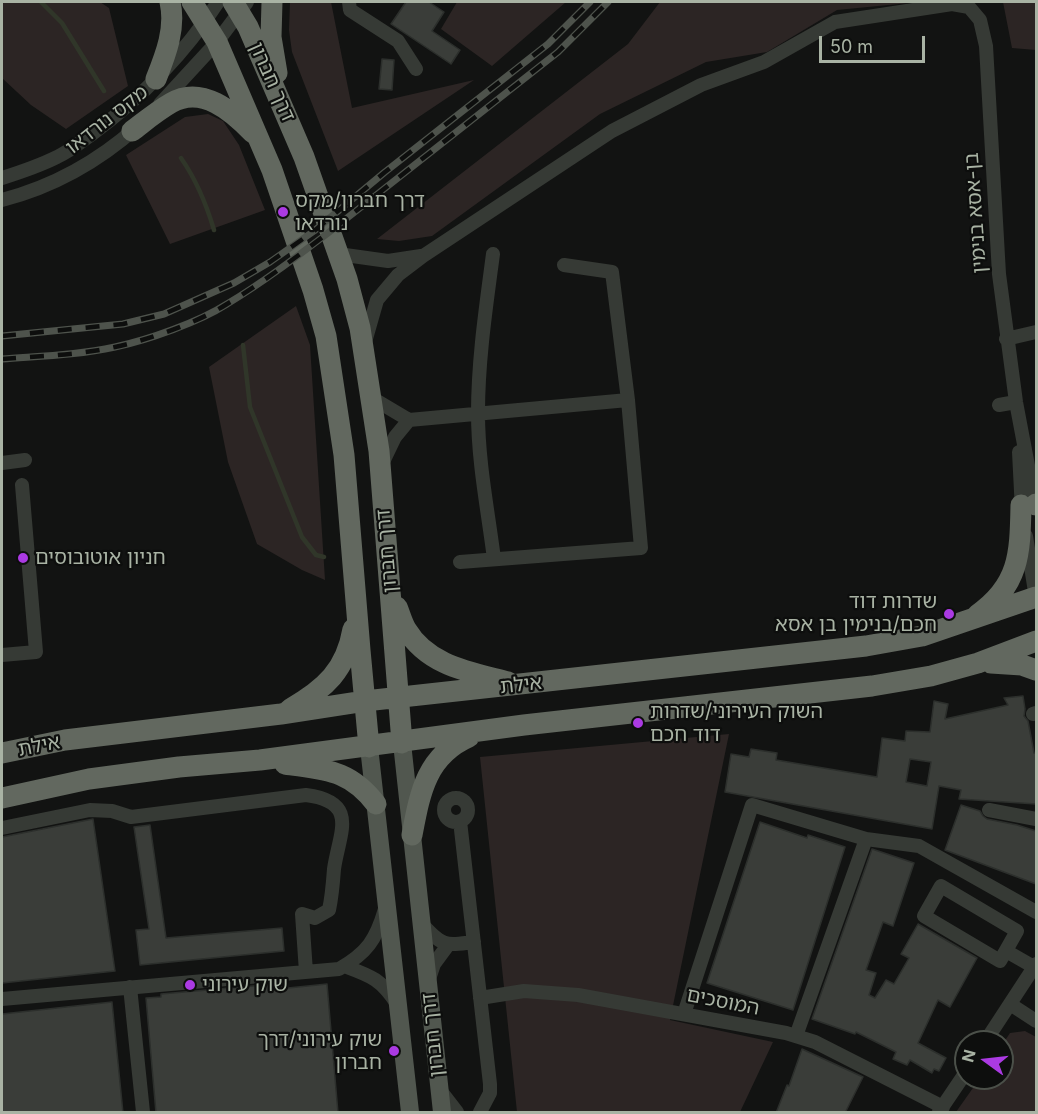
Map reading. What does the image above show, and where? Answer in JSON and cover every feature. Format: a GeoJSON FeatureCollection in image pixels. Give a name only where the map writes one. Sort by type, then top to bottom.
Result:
{"type":"FeatureCollection","features":[{"type":"Feature","properties":{"kind":"highway"},"geometry":{"type":"LineString","coordinates":[[156,79],[166,53],[170,34],[172,11],[170,2]]}},
{"type":"Feature","properties":{"kind":"highway","name":"דרך חברון"},"geometry":{"type":"LineString","coordinates":[[192,2],[217,42],[259,140],[295,234],[326,336],[344,455],[369,747]]}},
{"type":"Feature","properties":{"kind":"highway"},"geometry":{"type":"LineString","coordinates":[[272,2],[271,37],[282,103]]}},
{"type":"Feature","properties":{"kind":"highway","name":"דרך חברון"},"geometry":{"type":"LineString","coordinates":[[240,5],[304,157],[338,254],[360,328],[372,398],[380,467],[402,743]]}},
{"type":"Feature","properties":{"kind":"highway"},"geometry":{"type":"LineString","coordinates":[[132,131],[172,102],[199,97],[225,108],[240,119],[259,140]]}},
{"type":"Feature","properties":{"kind":"highway"},"geometry":{"type":"LineString","coordinates":[[967,622],[988,608],[1014,573],[1032,506]]}},
{"type":"Feature","properties":{"kind":"highway"},"geometry":{"type":"LineString","coordinates":[[390,586],[405,628],[435,659],[456,668],[520,685]]}},
{"type":"Feature","properties":{"kind":"highway","name":"אילת"},"geometry":{"type":"LineString","coordinates":[[2,753],[65,740],[281,714],[365,701],[866,646],[922,636],[1036,598]]}},
{"type":"Feature","properties":{"kind":"highway"},"geometry":{"type":"LineString","coordinates":[[281,714],[314,696],[331,680],[344,661],[351,643],[357,611]]}},
{"type":"Feature","properties":{"kind":"highway","name":"אילת"},"geometry":{"type":"LineString","coordinates":[[2,798],[100,778],[179,767],[261,760],[872,686],[931,676],[978,663],[1036,641]]}},
{"type":"Feature","properties":{"kind":"highway"},"geometry":{"type":"LineString","coordinates":[[978,663],[1022,665],[1036,670]]}},
{"type":"Feature","properties":{"kind":"highway"},"geometry":{"type":"LineString","coordinates":[[412,835],[422,790],[432,768],[446,750],[467,737],[494,730]]}},
{"type":"Feature","properties":{"kind":"highway"},"geometry":{"type":"LineString","coordinates":[[261,760],[330,771],[345,776],[362,787],[376,804]]}},
{"type":"Feature","properties":{"kind":"main road","name":"דרך חברון"},"geometry":{"type":"LineString","coordinates":[[402,743],[442,1113]]}},
{"type":"Feature","properties":{"kind":"main road","name":"דרך חברון"},"geometry":{"type":"LineString","coordinates":[[369,747],[410,1113]]}},
{"type":"Feature","properties":{"kind":"street"},"geometry":{"type":"LineString","coordinates":[[205,22],[218,2]]}},
{"type":"Feature","properties":{"kind":"street"},"geometry":{"type":"LineString","coordinates":[[349,2],[350,10],[398,41],[416,69]]}},
{"type":"Feature","properties":{"kind":"street","name":"בן-אסא בנימין"},"geometry":{"type":"LineString","coordinates":[[423,256],[612,131],[701,86],[764,62],[835,22],[952,4],[969,7],[980,20],[986,46],[982,98],[988,201],[1006,339],[1032,506],[1036,598]]}},
{"type":"Feature","properties":{"kind":"street","name":"דרך חברון"},"geometry":{"type":"LineString","coordinates":[[217,42],[240,5]]}},
{"type":"Feature","properties":{"kind":"street","name":"מקס נורדאו"},"geometry":{"type":"LineString","coordinates":[[2,178],[59,156],[118,115],[156,79],[205,22]]}},
{"type":"Feature","properties":{"kind":"street","name":"מקס נורדאו"},"geometry":{"type":"LineString","coordinates":[[2,200],[69,175],[132,131],[157,108],[217,42]]}},
{"type":"Feature","properties":{"kind":"street"},"geometry":{"type":"LineString","coordinates":[[338,254],[388,261],[423,256]]}},
{"type":"Feature","properties":{"kind":"street"},"geometry":{"type":"LineString","coordinates":[[493,254],[482,340],[478,414],[494,559]]}},
{"type":"Feature","properties":{"kind":"street"},"geometry":{"type":"LineString","coordinates":[[363,348],[377,300],[398,275],[423,256]]}},
{"type":"Feature","properties":{"kind":"street"},"geometry":{"type":"LineString","coordinates":[[460,562],[641,548],[628,400],[612,272],[564,265]]}},
{"type":"Feature","properties":{"kind":"street"},"geometry":{"type":"LineString","coordinates":[[1006,339],[1036,332]]}},
{"type":"Feature","properties":{"kind":"street"},"geometry":{"type":"LineString","coordinates":[[372,398],[409,420],[628,400]]}},
{"type":"Feature","properties":{"kind":"street"},"geometry":{"type":"LineString","coordinates":[[999,405],[1016,402]]}},
{"type":"Feature","properties":{"kind":"street"},"geometry":{"type":"LineString","coordinates":[[380,467],[395,437],[409,420]]}},
{"type":"Feature","properties":{"kind":"street"},"geometry":{"type":"LineString","coordinates":[[2,463],[25,460]]}},
{"type":"Feature","properties":{"kind":"street"},"geometry":{"type":"LineString","coordinates":[[2,655],[36,652],[22,485]]}},
{"type":"Feature","properties":{"kind":"street"},"geometry":{"type":"LineString","coordinates":[[2,828],[90,810],[131,817],[306,795],[323,797],[333,804],[342,818],[343,832],[334,868],[330,910],[315,918],[302,914],[306,972]]}},
{"type":"Feature","properties":{"kind":"street"},"geometry":{"type":"LineString","coordinates":[[684,1014],[753,805],[866,839],[919,846],[1036,912]]}},
{"type":"Feature","properties":{"kind":"street"},"geometry":{"type":"LineString","coordinates":[[989,810],[1036,819]]}},
{"type":"Feature","properties":{"kind":"street"},"geometry":{"type":"LineString","coordinates":[[460,821],[490,1084],[490,1093],[480,1113]]}},
{"type":"Feature","properties":{"kind":"street"},"geometry":{"type":"LineString","coordinates":[[796,1036],[866,839]]}},
{"type":"Feature","properties":{"kind":"street"},"geometry":{"type":"LineString","coordinates":[[941,886],[1017,931],[1006,951],[1000,961],[924,916],[941,886]]}},
{"type":"Feature","properties":{"kind":"street"},"geometry":{"type":"LineString","coordinates":[[2,999],[339,969],[361,956],[379,929],[387,902]]}},
{"type":"Feature","properties":{"kind":"street"},"geometry":{"type":"LineString","coordinates":[[422,923],[435,937],[448,945],[474,942]]}},
{"type":"Feature","properties":{"kind":"street"},"geometry":{"type":"LineString","coordinates":[[428,984],[434,964],[448,945]]}},
{"type":"Feature","properties":{"kind":"street"},"geometry":{"type":"LineString","coordinates":[[993,1030],[1035,965],[1006,951]]}},
{"type":"Feature","properties":{"kind":"street"},"geometry":{"type":"LineString","coordinates":[[344,966],[367,974],[386,987],[398,1006]]}},
{"type":"Feature","properties":{"kind":"street"},"geometry":{"type":"LineString","coordinates":[[1024,983],[1036,990]]}},
{"type":"Feature","properties":{"kind":"street"},"geometry":{"type":"LineString","coordinates":[[130,987],[143,1113]]}},
{"type":"Feature","properties":{"kind":"street","name":"המוסכים"},"geometry":{"type":"LineString","coordinates":[[480,998],[524,991],[578,995],[796,1036],[814,1042],[941,1110]]}},
{"type":"Feature","properties":{"kind":"street"},"geometry":{"type":"LineString","coordinates":[[1010,1004],[1036,1021]]}},
{"type":"Feature","properties":{"kind":"street"},"geometry":{"type":"LineString","coordinates":[[439,1089],[457,1113]]}},
{"type":"Feature","properties":{"kind":"street"},"geometry":{"type":"LineString","coordinates":[[941,1110],[954,1090]]}},
{"type":"Feature","properties":{"kind":"shaded area"},"geometry":{"type":"Polygon","coordinates":[[[2,2],[100,2],[109,8],[128,86],[66,129],[31,105],[2,78],[2,2]]]}},
{"type":"Feature","properties":{"kind":"shaded area"},"geometry":{"type":"Polygon","coordinates":[[[290,2],[331,2],[352,108],[474,80],[338,171],[292,52],[289,30],[290,2]]]}},
{"type":"Feature","properties":{"kind":"shaded area"},"geometry":{"type":"Polygon","coordinates":[[[457,2],[566,2],[492,66],[441,29],[457,2]]]}},
{"type":"Feature","properties":{"kind":"shaded area"},"geometry":{"type":"Polygon","coordinates":[[[660,2],[919,2],[837,10],[767,52],[706,62],[600,114],[432,236],[399,241],[377,239],[628,44],[660,2]]]}},
{"type":"Feature","properties":{"kind":"shaded area"},"geometry":{"type":"Polygon","coordinates":[[[1003,2],[1036,2],[1036,50],[1012,48],[1003,2]]]}},
{"type":"Feature","properties":{"kind":"shaded area"},"geometry":{"type":"Polygon","coordinates":[[[208,114],[223,121],[239,145],[265,210],[170,244],[126,155],[185,117],[208,114]]]}},
{"type":"Feature","properties":{"kind":"shaded area"},"geometry":{"type":"Polygon","coordinates":[[[296,306],[310,345],[325,580],[302,570],[257,544],[228,462],[209,367],[296,306]]]}},
{"type":"Feature","properties":{"kind":"shaded area"},"geometry":{"type":"Polygon","coordinates":[[[729,734],[670,1020],[773,1042],[740,1112],[517,1112],[480,757],[729,734]]]}},
{"type":"Feature","properties":{"kind":"shaded area"},"geometry":{"type":"Polygon","coordinates":[[[1025,1031],[1036,1037],[1036,1112],[956,1112],[972,1090],[1014,1090],[1014,1032],[1025,1031]]]}},
{"type":"Feature","properties":{"kind":"building"},"geometry":{"type":"Polygon","coordinates":[[[406,2],[429,2],[444,12],[432,31],[460,50],[451,64],[391,24],[406,2]]]}},
{"type":"Feature","properties":{"kind":"building"},"geometry":{"type":"Polygon","coordinates":[[[382,59],[394,60],[392,90],[379,89],[382,59]]]}},
{"type":"Feature","properties":{"kind":"building"},"geometry":{"type":"Polygon","coordinates":[[[1023,696],[1024,716],[1028,721],[1034,753],[1036,753],[1036,804],[959,799],[961,790],[939,786],[932,829],[725,792],[731,754],[749,757],[751,749],[777,753],[776,760],[877,777],[882,738],[905,741],[906,731],[930,732],[934,701],[948,704],[945,719],[1008,705],[1004,698],[1023,696]],[[910,759],[906,782],[927,786],[931,762],[910,759]]]}},
{"type":"Feature","properties":{"kind":"building"},"geometry":{"type":"Polygon","coordinates":[[[961,805],[980,811],[987,819],[1036,831],[1036,884],[945,850],[961,805]]]}},
{"type":"Feature","properties":{"kind":"building"},"geometry":{"type":"Polygon","coordinates":[[[93,819],[115,971],[2,983],[2,837],[93,819]]]}},
{"type":"Feature","properties":{"kind":"building"},"geometry":{"type":"Polygon","coordinates":[[[760,822],[807,838],[808,835],[845,847],[793,1010],[707,983],[760,822]]]}},
{"type":"Feature","properties":{"kind":"building"},"geometry":{"type":"Polygon","coordinates":[[[150,825],[166,938],[282,928],[284,951],[140,965],[136,930],[149,929],[134,827],[150,825]]]}},
{"type":"Feature","properties":{"kind":"building"},"geometry":{"type":"Polygon","coordinates":[[[872,849],[914,863],[893,926],[883,922],[866,970],[876,973],[869,995],[875,998],[886,980],[894,984],[909,958],[901,954],[918,924],[977,958],[950,1007],[938,1000],[918,1043],[946,1058],[939,1071],[934,1069],[932,1073],[910,1060],[907,1065],[893,1059],[896,1052],[856,1032],[855,1034],[812,1019],[872,849]]]}},
{"type":"Feature","properties":{"kind":"building"},"geometry":{"type":"Polygon","coordinates":[[[288,983],[288,988],[327,984],[338,1113],[156,1113],[146,998],[161,997],[161,994],[288,983]]]}},
{"type":"Feature","properties":{"kind":"building"},"geometry":{"type":"Polygon","coordinates":[[[112,1002],[123,1113],[2,1113],[2,1014],[112,1002]]]}},
{"type":"Feature","properties":{"kind":"building"},"geometry":{"type":"Polygon","coordinates":[[[802,1049],[863,1077],[845,1113],[776,1113],[787,1085],[789,1086],[802,1049]]]}},
{"type":"Feature","properties":{"kind":"waterway"},"geometry":{"type":"LineString","coordinates":[[41,2],[62,23],[104,91]]}},
{"type":"Feature","properties":{"kind":"waterway"},"geometry":{"type":"LineString","coordinates":[[181,158],[200,192],[214,230]]}},
{"type":"Feature","properties":{"kind":"waterway"},"geometry":{"type":"LineString","coordinates":[[243,345],[250,407],[302,537],[316,555],[324,557]]}},
{"type":"Feature","properties":{"kind":"railway"},"geometry":{"type":"LineString","coordinates":[[2,336],[123,324],[164,314],[234,283],[270,262],[314,231],[548,44],[590,2]]}},
{"type":"Feature","properties":{"kind":"railway"},"geometry":{"type":"LineString","coordinates":[[2,359],[73,354],[128,344],[188,324],[216,311],[266,279],[328,233],[558,52],[608,2]]}},
{"type":"Feature","properties":{"kind":"place","name":"דרך חברון/מקס נורדאו"},"geometry":{"type":"Point","coordinates":[283,212]}},
{"type":"Feature","properties":{"kind":"place","name":"חניון אוטובוסים"},"geometry":{"type":"Point","coordinates":[23,558]}},
{"type":"Feature","properties":{"kind":"place","name":"שדרות דוד חכם/בנימין בן אסא"},"geometry":{"type":"Point","coordinates":[949,614]}},
{"type":"Feature","properties":{"kind":"place","name":"השוק העירוני/שדרות דוד חכם"},"geometry":{"type":"Point","coordinates":[638,723]}},
{"type":"Feature","properties":{"kind":"place","name":"שוק עירוני"},"geometry":{"type":"Point","coordinates":[190,985]}},
{"type":"Feature","properties":{"kind":"place","name":"שוק עירוני/דרך חברון"},"geometry":{"type":"Point","coordinates":[394,1051]}}]}
